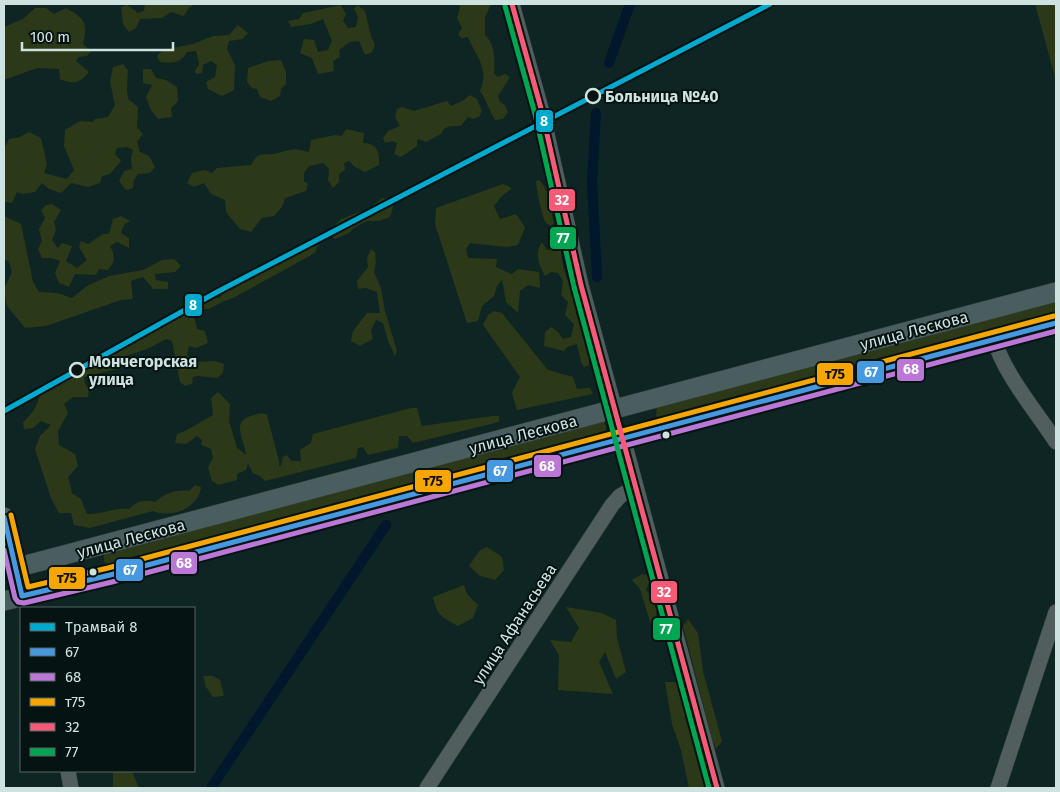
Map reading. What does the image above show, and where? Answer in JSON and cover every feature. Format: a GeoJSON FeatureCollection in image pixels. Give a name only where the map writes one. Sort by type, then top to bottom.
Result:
{"type":"FeatureCollection","features":[{"type":"Feature","properties":{"kind":"main road","name":"улица Лескова"},"geometry":{"type":"LineString","coordinates":[[23,602],[64,559],[1056,292]]}},
{"type":"Feature","properties":{"kind":"main road","name":"улица Лескова"},"geometry":{"type":"LineString","coordinates":[[23,602],[76,583],[1056,323]]}},
{"type":"Feature","properties":{"kind":"main road"},"geometry":{"type":"LineString","coordinates":[[657,399],[652,409],[652,414],[655,420],[665,427]]}},
{"type":"Feature","properties":{"kind":"main road"},"geometry":{"type":"LineString","coordinates":[[615,410],[623,438]]}},
{"type":"Feature","properties":{"kind":"main road"},"geometry":{"type":"LineString","coordinates":[[4,517],[23,602],[4,601]]}},
{"type":"Feature","properties":{"kind":"main road"},"geometry":{"type":"LineString","coordinates":[[15,568],[64,559]]}},
{"type":"Feature","properties":{"kind":"main road"},"geometry":{"type":"LineString","coordinates":[[64,559],[57,571],[58,577],[63,582],[76,583]]}},
{"type":"Feature","properties":{"kind":"street"},"geometry":{"type":"LineString","coordinates":[[512,4],[542,112],[581,285],[615,410]]}},
{"type":"Feature","properties":{"kind":"street"},"geometry":{"type":"LineString","coordinates":[[994,339],[997,351],[1008,372],[1056,442]]}},
{"type":"Feature","properties":{"kind":"street"},"geometry":{"type":"LineString","coordinates":[[623,438],[717,788]]}},
{"type":"Feature","properties":{"kind":"street","name":"улица Афанасьева"},"geometry":{"type":"LineString","coordinates":[[428,788],[612,505],[620,496],[636,487]]}},
{"type":"Feature","properties":{"kind":"street"},"geometry":{"type":"LineString","coordinates":[[998,788],[1056,612]]}},
{"type":"Feature","properties":{"kind":"street"},"geometry":{"type":"LineString","coordinates":[[68,772],[71,788]]}},
{"type":"Feature","properties":{"kind":"green space"},"geometry":{"type":"Polygon","coordinates":[[[145,4],[195,4],[189,8],[184,16],[171,12],[162,18],[140,19],[136,28],[129,32],[123,24],[121,7],[127,5],[138,13],[144,11],[145,4]]]}},
{"type":"Feature","properties":{"kind":"green space"},"geometry":{"type":"Polygon","coordinates":[[[459,4],[491,4],[485,17],[485,35],[493,47],[494,73],[498,77],[505,74],[510,77],[498,96],[508,112],[503,119],[495,120],[480,91],[483,83],[481,63],[468,37],[461,38],[458,34],[462,28],[457,18],[460,8],[459,4]]]}},
{"type":"Feature","properties":{"kind":"green space"},"geometry":{"type":"Polygon","coordinates":[[[1035,4],[1056,4],[1056,78],[1055,77],[1035,4]]]}},
{"type":"Feature","properties":{"kind":"green space"},"geometry":{"type":"Polygon","coordinates":[[[341,5],[346,14],[343,21],[348,28],[356,27],[358,17],[354,9],[357,5],[365,11],[375,45],[372,52],[365,55],[359,41],[350,42],[339,50],[340,57],[333,61],[334,71],[318,74],[312,58],[300,53],[304,39],[314,40],[318,52],[328,50],[332,41],[323,19],[311,24],[291,27],[288,21],[299,19],[303,13],[341,5]]]}},
{"type":"Feature","properties":{"kind":"green space"},"geometry":{"type":"Polygon","coordinates":[[[35,8],[46,8],[54,14],[66,8],[84,22],[83,44],[91,51],[87,56],[79,57],[76,61],[89,72],[79,81],[69,82],[60,79],[59,69],[37,68],[4,80],[4,27],[23,19],[35,8]]]}},
{"type":"Feature","properties":{"kind":"green space"},"geometry":{"type":"Polygon","coordinates":[[[238,25],[248,33],[243,39],[229,41],[227,49],[235,65],[234,90],[222,96],[208,89],[206,82],[215,77],[217,65],[211,61],[203,65],[202,73],[196,74],[195,71],[199,64],[196,51],[187,52],[179,61],[172,63],[160,62],[157,56],[163,50],[193,44],[213,36],[229,35],[238,25]]]}},
{"type":"Feature","properties":{"kind":"green space"},"geometry":{"type":"Polygon","coordinates":[[[281,60],[286,72],[286,84],[281,89],[280,96],[271,101],[260,97],[257,89],[252,88],[247,82],[248,68],[268,61],[281,60]]]}},
{"type":"Feature","properties":{"kind":"green space"},"geometry":{"type":"Polygon","coordinates":[[[123,64],[128,70],[128,99],[138,107],[137,127],[143,134],[137,142],[140,152],[149,156],[155,167],[150,173],[138,174],[134,180],[133,188],[126,190],[119,181],[124,171],[132,169],[131,158],[133,150],[127,147],[117,148],[115,154],[121,161],[110,174],[102,176],[100,183],[88,187],[71,183],[61,193],[49,189],[42,183],[35,192],[23,194],[17,192],[12,203],[4,202],[4,146],[9,139],[20,137],[29,132],[41,138],[47,164],[44,173],[67,179],[74,170],[64,146],[65,130],[80,121],[93,122],[95,119],[108,117],[115,105],[110,82],[113,67],[123,64]]]}},
{"type":"Feature","properties":{"kind":"green space"},"geometry":{"type":"Polygon","coordinates":[[[143,69],[151,69],[156,78],[166,80],[177,87],[178,101],[171,108],[172,117],[158,119],[151,110],[146,97],[152,85],[143,83],[143,69]]]}},
{"type":"Feature","properties":{"kind":"green space"},"geometry":{"type":"Polygon","coordinates":[[[470,95],[477,99],[482,111],[479,117],[473,119],[468,117],[461,126],[446,128],[441,134],[426,142],[417,140],[417,146],[401,157],[394,154],[397,143],[393,141],[385,143],[383,138],[388,131],[400,126],[395,117],[397,109],[402,107],[414,111],[447,101],[451,106],[470,95]]]}},
{"type":"Feature","properties":{"kind":"green space"},"geometry":{"type":"Polygon","coordinates":[[[346,129],[364,133],[363,143],[368,143],[377,149],[379,165],[365,172],[355,167],[349,161],[344,163],[345,170],[339,174],[339,182],[333,188],[328,180],[329,169],[323,163],[309,166],[304,173],[304,181],[308,184],[306,191],[285,198],[282,207],[274,216],[262,218],[251,232],[240,229],[226,212],[225,200],[211,194],[204,183],[194,187],[187,183],[192,173],[205,170],[212,173],[217,168],[251,165],[262,154],[293,150],[309,152],[311,140],[335,135],[342,136],[346,129]]]}},
{"type":"Feature","properties":{"kind":"green space"},"geometry":{"type":"Polygon","coordinates":[[[539,180],[543,184],[549,200],[554,223],[551,226],[545,222],[542,214],[536,184],[536,181],[539,180]]]}},
{"type":"Feature","properties":{"kind":"green space"},"geometry":{"type":"Polygon","coordinates":[[[503,184],[512,188],[494,206],[500,219],[516,214],[525,227],[518,245],[507,247],[470,243],[466,249],[468,258],[497,259],[496,267],[512,274],[518,269],[539,272],[540,288],[528,285],[520,291],[518,313],[506,302],[502,280],[497,286],[494,296],[482,306],[478,321],[467,323],[435,224],[436,208],[503,184]]]}},
{"type":"Feature","properties":{"kind":"green space"},"geometry":{"type":"Polygon","coordinates":[[[382,198],[391,199],[394,204],[390,217],[379,221],[367,221],[349,233],[335,239],[329,234],[341,219],[366,211],[382,198]]]}},
{"type":"Feature","properties":{"kind":"green space"},"geometry":{"type":"Polygon","coordinates":[[[52,204],[61,210],[54,222],[56,230],[52,240],[58,248],[62,243],[72,246],[66,261],[77,268],[87,260],[79,247],[81,241],[88,244],[103,234],[109,234],[113,219],[121,216],[130,221],[124,225],[121,233],[129,238],[129,248],[117,242],[110,246],[114,261],[108,270],[99,269],[96,275],[75,274],[69,287],[59,283],[55,273],[60,261],[52,258],[42,258],[38,249],[42,241],[39,229],[45,218],[41,210],[46,205],[52,204]]]}},
{"type":"Feature","properties":{"kind":"green space"},"geometry":{"type":"Polygon","coordinates":[[[4,216],[21,224],[33,282],[39,292],[57,293],[72,298],[87,286],[109,276],[143,270],[162,260],[174,259],[181,266],[175,272],[155,274],[156,280],[168,282],[168,289],[153,289],[143,277],[131,281],[133,299],[121,300],[46,326],[25,328],[7,306],[4,289],[12,272],[9,262],[4,259],[4,216]]]}},
{"type":"Feature","properties":{"kind":"green space"},"geometry":{"type":"Polygon","coordinates":[[[313,240],[318,245],[315,253],[233,298],[209,309],[197,309],[194,316],[197,329],[205,331],[208,343],[196,348],[189,346],[187,355],[196,362],[215,361],[224,364],[223,373],[217,378],[193,377],[192,384],[185,386],[180,382],[172,341],[166,339],[147,349],[126,356],[117,369],[84,377],[85,384],[89,389],[88,397],[73,397],[64,404],[68,413],[58,431],[59,445],[75,454],[78,466],[68,477],[72,493],[81,499],[87,514],[129,509],[141,501],[155,502],[171,493],[189,491],[195,485],[201,487],[195,501],[190,506],[176,512],[168,514],[153,511],[90,528],[74,525],[71,513],[59,513],[51,498],[35,449],[40,436],[51,425],[41,421],[33,428],[24,429],[23,422],[36,406],[41,387],[60,375],[77,370],[89,359],[109,352],[127,337],[152,324],[161,324],[171,314],[203,298],[220,298],[225,288],[292,255],[304,243],[313,240]]]}},
{"type":"Feature","properties":{"kind":"green space"},"geometry":{"type":"Polygon","coordinates":[[[542,242],[547,250],[557,248],[561,251],[563,267],[577,306],[576,314],[589,347],[589,365],[584,367],[577,344],[567,347],[564,351],[544,346],[545,332],[551,327],[563,339],[571,337],[574,324],[565,315],[568,302],[561,295],[563,281],[558,273],[551,272],[545,276],[541,267],[538,251],[542,242]]]}},
{"type":"Feature","properties":{"kind":"green space"},"geometry":{"type":"Polygon","coordinates":[[[371,249],[375,252],[374,272],[381,288],[385,311],[397,351],[395,356],[383,323],[376,320],[371,330],[373,339],[360,346],[351,341],[353,331],[367,313],[380,313],[377,292],[366,288],[358,289],[357,281],[368,267],[367,258],[371,249]]]}},
{"type":"Feature","properties":{"kind":"green space"},"geometry":{"type":"Polygon","coordinates":[[[1056,299],[1056,318],[661,421],[656,415],[657,407],[1056,299]]]}},
{"type":"Feature","properties":{"kind":"green space"},"geometry":{"type":"Polygon","coordinates":[[[494,311],[502,313],[548,370],[573,377],[577,389],[590,388],[593,394],[517,410],[512,393],[520,377],[483,325],[488,315],[494,311]]]}},
{"type":"Feature","properties":{"kind":"green space"},"geometry":{"type":"Polygon","coordinates":[[[218,392],[230,404],[229,421],[237,448],[246,455],[240,432],[241,423],[245,419],[257,414],[267,415],[279,466],[281,466],[283,457],[287,455],[291,461],[301,461],[300,450],[311,443],[313,434],[411,408],[417,408],[422,426],[492,416],[499,416],[499,422],[413,443],[407,436],[399,436],[398,448],[368,455],[363,447],[358,448],[356,458],[265,481],[253,473],[248,463],[246,470],[237,474],[237,480],[218,485],[212,481],[208,467],[213,458],[211,449],[201,445],[202,440],[197,436],[186,444],[175,443],[177,434],[213,415],[211,398],[218,392]]]}},
{"type":"Feature","properties":{"kind":"green space"},"geometry":{"type":"Polygon","coordinates":[[[603,420],[606,426],[605,434],[108,567],[104,561],[104,554],[603,420]]]}},
{"type":"Feature","properties":{"kind":"green space"},"geometry":{"type":"Polygon","coordinates":[[[487,547],[502,557],[504,570],[495,580],[480,576],[469,566],[479,551],[487,547]]]}},
{"type":"Feature","properties":{"kind":"green space"},"geometry":{"type":"Polygon","coordinates":[[[642,574],[651,576],[646,590],[653,600],[656,610],[653,632],[640,589],[632,580],[642,574]]]}},
{"type":"Feature","properties":{"kind":"green space"},"geometry":{"type":"Polygon","coordinates":[[[464,585],[467,594],[478,605],[473,618],[458,626],[438,612],[433,597],[464,585]]]}},
{"type":"Feature","properties":{"kind":"green space"},"geometry":{"type":"Polygon","coordinates":[[[566,607],[602,613],[616,620],[617,638],[626,672],[616,679],[605,652],[599,662],[613,694],[558,690],[559,655],[550,640],[571,642],[579,628],[566,607]]]}},
{"type":"Feature","properties":{"kind":"green space"},"geometry":{"type":"Polygon","coordinates":[[[688,619],[698,633],[703,671],[722,741],[716,749],[683,626],[688,619]]]}},
{"type":"Feature","properties":{"kind":"green space"},"geometry":{"type":"Polygon","coordinates":[[[203,676],[213,676],[220,680],[224,696],[213,697],[206,687],[203,676]]]}},
{"type":"Feature","properties":{"kind":"green space"},"geometry":{"type":"Polygon","coordinates":[[[665,682],[680,682],[692,709],[696,752],[708,788],[689,788],[681,750],[672,724],[665,682]]]}},
{"type":"Feature","properties":{"kind":"green space"},"geometry":{"type":"Polygon","coordinates":[[[113,772],[132,772],[139,788],[113,788],[113,772]]]}},
{"type":"Feature","properties":{"kind":"waterway"},"geometry":{"type":"LineString","coordinates":[[609,63],[630,4]]}},
{"type":"Feature","properties":{"kind":"waterway"},"geometry":{"type":"LineString","coordinates":[[596,113],[592,181],[597,277]]}},
{"type":"Feature","properties":{"kind":"waterway"},"geometry":{"type":"LineString","coordinates":[[211,788],[386,525]]}},
{"type":"Feature","properties":{"kind":"tram line","name":"8"},"geometry":{"type":"LineString","coordinates":[[4,411],[217,292],[770,4]]}},
{"type":"Feature","properties":{"kind":"transit line","name":"32"},"geometry":{"type":"LineString","coordinates":[[512,4],[542,112],[581,285],[717,788]]}},
{"type":"Feature","properties":{"kind":"transit line","name":"77"},"geometry":{"type":"LineString","coordinates":[[505,6],[535,114],[574,287],[709,788]]}},
{"type":"Feature","properties":{"kind":"transit line","name":"т75"},"geometry":{"type":"LineString","coordinates":[[11,515],[28,587],[108,568],[1054,316]]}},
{"type":"Feature","properties":{"kind":"transit line","name":"67"},"geometry":{"type":"LineString","coordinates":[[4,517],[22,596],[110,575],[1056,323]]}},
{"type":"Feature","properties":{"kind":"transit line","name":"68"},"geometry":{"type":"LineString","coordinates":[[4,550],[15,598],[18,602],[24,603],[112,582],[1056,331]]}},
{"type":"Feature","properties":{"kind":"place","name":"Больница №40"},"geometry":{"type":"Point","coordinates":[593,96]}},
{"type":"Feature","properties":{"kind":"place","name":"Мончегорская улица"},"geometry":{"type":"Point","coordinates":[77,370]}}]}
